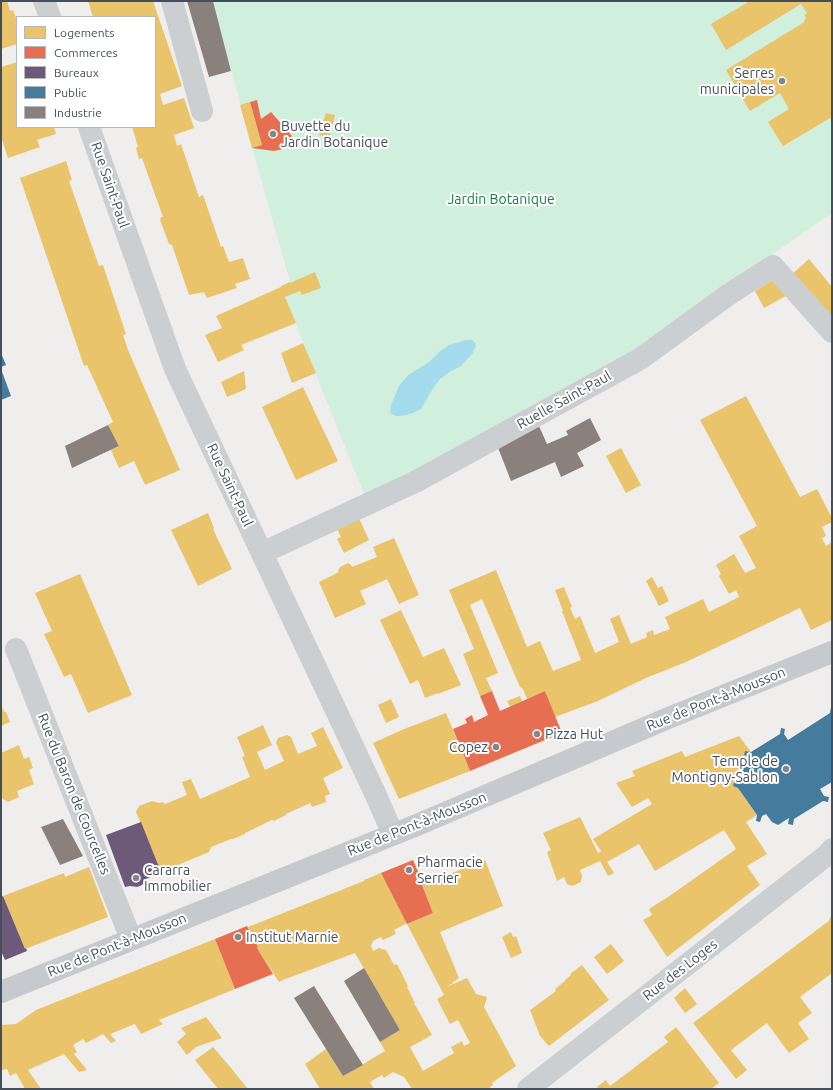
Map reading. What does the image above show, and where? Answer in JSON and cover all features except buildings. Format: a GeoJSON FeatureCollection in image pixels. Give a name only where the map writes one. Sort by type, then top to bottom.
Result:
{"type":"FeatureCollection","features":[{"type":"Feature","properties":{"kind":"main road","name":"Rue de Pont-à-Mousson"},"geometry":{"type":"LineString","coordinates":[[1,992],[393,834],[666,719],[832,652]]}},
{"type":"Feature","properties":{"kind":"street"},"geometry":{"type":"LineString","coordinates":[[44,1],[50,16]]}},
{"type":"Feature","properties":{"kind":"street"},"geometry":{"type":"LineString","coordinates":[[172,1],[202,111]]}},
{"type":"Feature","properties":{"kind":"street","name":"Rue Saint-Paul"},"geometry":{"type":"LineString","coordinates":[[89,128],[175,369],[393,834]]}},
{"type":"Feature","properties":{"kind":"street","name":"Ruelle Saint-Paul"},"geometry":{"type":"LineString","coordinates":[[262,553],[415,482],[640,359],[728,295],[773,266],[832,332]]}},
{"type":"Feature","properties":{"kind":"street","name":"Rue du Baron de Courcelles"},"geometry":{"type":"LineString","coordinates":[[16,649],[131,939]]}},
{"type":"Feature","properties":{"kind":"street","name":"Rue des Loges"},"geometry":{"type":"LineString","coordinates":[[528,1089],[832,850]]}},
{"type":"Feature","properties":{"kind":"green space","name":"Jardin Botanique"},"geometry":{"type":"Polygon","coordinates":[[[213,1],[832,1],[832,213],[773,254],[738,281],[633,351],[366,499],[285,297],[300,291],[302,295],[308,293],[315,273],[290,283],[213,1]]]}},
{"type":"Feature","properties":{"kind":"water"},"geometry":{"type":"Polygon","coordinates":[[[466,340],[472,340],[475,343],[476,346],[472,354],[461,366],[440,379],[421,409],[402,416],[396,416],[390,413],[391,405],[399,386],[408,375],[429,362],[440,351],[449,345],[466,340]]]}},
{"type":"Feature","properties":{"kind":"place","name":"Serres municipales"},"geometry":{"type":"Point","coordinates":[782,81]}},
{"type":"Feature","properties":{"kind":"place","name":"Buvette du Jardin Botanique"},"geometry":{"type":"Point","coordinates":[273,134]}},
{"type":"Feature","properties":{"kind":"place","name":"Pizza Hut"},"geometry":{"type":"Point","coordinates":[537,734]}},
{"type":"Feature","properties":{"kind":"place","name":"Copez"},"geometry":{"type":"Point","coordinates":[496,747]}},
{"type":"Feature","properties":{"kind":"place","name":"Temple de Montigny-Sablon"},"geometry":{"type":"Point","coordinates":[786,769]}},
{"type":"Feature","properties":{"kind":"place","name":"Pharmacie Serrier"},"geometry":{"type":"Point","coordinates":[409,870]}},
{"type":"Feature","properties":{"kind":"place","name":"Cararra Immobilier"},"geometry":{"type":"Point","coordinates":[136,878]}},
{"type":"Feature","properties":{"kind":"place","name":"Institut Marnie"},"geometry":{"type":"Point","coordinates":[238,937]}}]}
